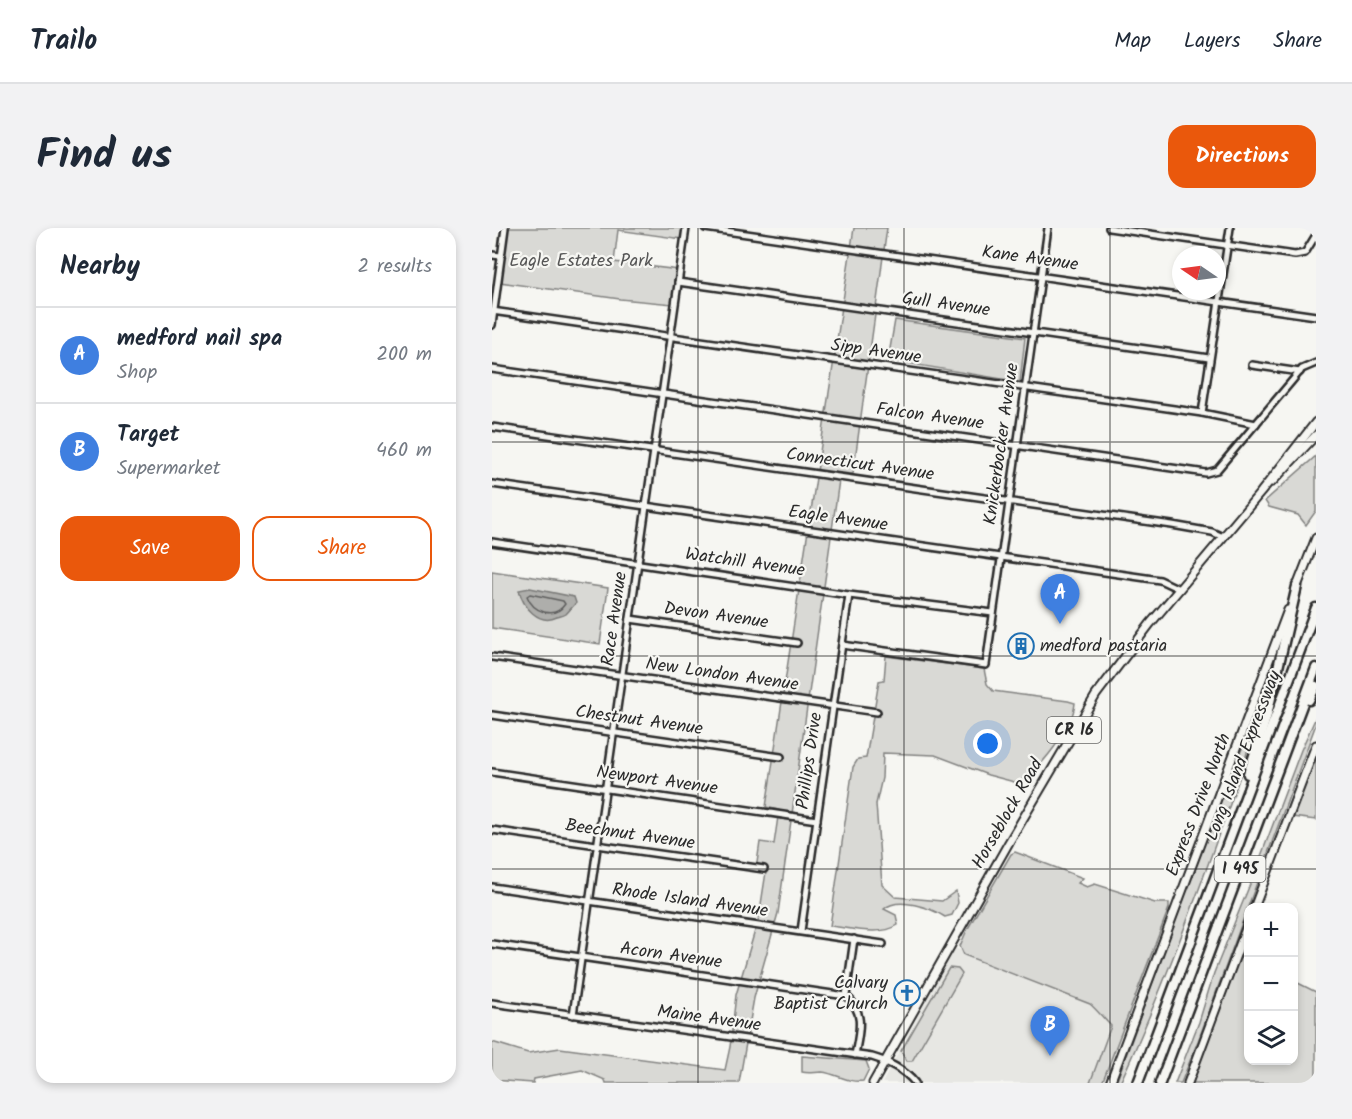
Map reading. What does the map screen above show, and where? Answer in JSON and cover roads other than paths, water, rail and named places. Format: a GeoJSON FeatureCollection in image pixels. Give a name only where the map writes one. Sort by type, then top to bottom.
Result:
{"type":"FeatureCollection","features":[{"type":"Feature","properties":{"kind":"highway"},"geometry":{"type":"LineString","coordinates":[[1227,846],[1265,722],[1297,586]]}},
{"type":"Feature","properties":{"kind":"highway","name":"Long Island Expressway"},"geometry":{"type":"LineString","coordinates":[[1138,1083],[1316,608]]}},
{"type":"Feature","properties":{"kind":"highway","name":"Long Island Expressway"},"geometry":{"type":"LineString","coordinates":[[1160,1083],[1316,668]]}},
{"type":"Feature","properties":{"kind":"highway"},"geometry":{"type":"LineString","coordinates":[[1286,749],[1316,686]]}},
{"type":"Feature","properties":{"kind":"main road","name":"Horseblock Road"},"geometry":{"type":"LineString","coordinates":[[873,1083],[1087,709],[1124,657],[1316,423]]}},
{"type":"Feature","properties":{"kind":"main road","name":"Horseblock Road"},"geometry":{"type":"LineString","coordinates":[[1261,492],[1279,476],[1316,435]]}},
{"type":"Feature","properties":{"kind":"main road","name":"Express Drive North"},"geometry":{"type":"LineString","coordinates":[[1110,1083],[1316,538]]}},
{"type":"Feature","properties":{"kind":"main road"},"geometry":{"type":"LineString","coordinates":[[1256,903],[1316,745]]}},
{"type":"Feature","properties":{"kind":"main road"},"geometry":{"type":"LineString","coordinates":[[1188,1083],[1244,934]]}},
{"type":"Feature","properties":{"kind":"street"},"geometry":{"type":"LineString","coordinates":[[492,325],[505,228]]}},
{"type":"Feature","properties":{"kind":"street","name":"Race Avenue"},"geometry":{"type":"LineString","coordinates":[[573,1015],[686,228]]}},
{"type":"Feature","properties":{"kind":"street","name":"Kane Avenue"},"geometry":{"type":"LineString","coordinates":[[705,228],[1316,316]]}},
{"type":"Feature","properties":{"kind":"street","name":"Knickerbocker Avenue"},"geometry":{"type":"LineString","coordinates":[[842,645],[986,665],[1048,228]]}},
{"type":"Feature","properties":{"kind":"street"},"geometry":{"type":"LineString","coordinates":[[1109,228],[1301,255],[1309,249],[1316,235]]}},
{"type":"Feature","properties":{"kind":"street"},"geometry":{"type":"LineString","coordinates":[[1202,413],[1230,228]]}},
{"type":"Feature","properties":{"kind":"street"},"geometry":{"type":"LineString","coordinates":[[492,255],[501,256]]}},
{"type":"Feature","properties":{"kind":"street","name":"Gull Avenue"},"geometry":{"type":"LineString","coordinates":[[678,282],[1209,358]]}},
{"type":"Feature","properties":{"kind":"street","name":"Sipp Avenue"},"geometry":{"type":"LineString","coordinates":[[493,311],[1202,413],[1256,424]]}},
{"type":"Feature","properties":{"kind":"street","name":"Falcon Avenue"},"geometry":{"type":"LineString","coordinates":[[492,369],[1211,473],[1217,470],[1300,372],[1316,363]]}},
{"type":"Feature","properties":{"kind":"street"},"geometry":{"type":"LineString","coordinates":[[1252,365],[1300,372]]}},
{"type":"Feature","properties":{"kind":"street","name":"Connecticut Avenue"},"geometry":{"type":"LineString","coordinates":[[492,427],[1009,501],[1208,531],[1223,537]]}},
{"type":"Feature","properties":{"kind":"street","name":"Eagle Avenue"},"geometry":{"type":"LineString","coordinates":[[492,484],[1160,580],[1179,589]]}},
{"type":"Feature","properties":{"kind":"street","name":"Watchill Avenue"},"geometry":{"type":"LineString","coordinates":[[492,542],[849,595],[993,613]]}},
{"type":"Feature","properties":{"kind":"street","name":"Phillips Drive"},"geometry":{"type":"LineString","coordinates":[[801,931],[849,595]]}},
{"type":"Feature","properties":{"kind":"street","name":"Devon Avenue"},"geometry":{"type":"LineString","coordinates":[[630,619],[797,643]]}},
{"type":"Feature","properties":{"kind":"street","name":"New London Avenue"},"geometry":{"type":"LineString","coordinates":[[492,657],[876,712]]}},
{"type":"Feature","properties":{"kind":"street","name":"Chestnut Avenue"},"geometry":{"type":"LineString","coordinates":[[492,715],[781,757]]}},
{"type":"Feature","properties":{"kind":"street","name":"Newport Avenue"},"geometry":{"type":"LineString","coordinates":[[492,772],[817,820]]}},
{"type":"Feature","properties":{"kind":"street","name":"Beechnut Avenue"},"geometry":{"type":"LineString","coordinates":[[492,830],[764,869]]}},
{"type":"Feature","properties":{"kind":"street","name":"Rhode Island Avenue"},"geometry":{"type":"LineString","coordinates":[[492,886],[883,944]]}},
{"type":"Feature","properties":{"kind":"street"},"geometry":{"type":"LineString","coordinates":[[854,939],[846,996],[854,1002],[860,1019],[855,1055]]}},
{"type":"Feature","properties":{"kind":"street","name":"Acorn Avenue"},"geometry":{"type":"LineString","coordinates":[[492,944],[846,996]]}},
{"type":"Feature","properties":{"kind":"street","name":"Maine Avenue"},"geometry":{"type":"LineString","coordinates":[[492,1003],[855,1055],[885,1061],[905,1073],[915,1083]]}},
{"type":"Feature","properties":{"kind":"water"},"geometry":{"type":"Polygon","coordinates":[[[530,588],[574,597],[576,603],[565,615],[544,619],[533,613],[524,603],[519,590],[530,588]]]}},
{"type":"Feature","properties":{"kind":"place","name":"medford nail spa"},"geometry":{"type":"Point","coordinates":[1060,624]}},
{"type":"Feature","properties":{"kind":"place","name":"medford pastaria"},"geometry":{"type":"Point","coordinates":[1021,646]}},
{"type":"Feature","properties":{"kind":"place","name":"Calvary Baptist Church"},"geometry":{"type":"Point","coordinates":[907,993]}},
{"type":"Feature","properties":{"kind":"place","name":"Target"},"geometry":{"type":"Point","coordinates":[1050,1056]}},
{"type":"Feature","properties":{"kind":"park label","name":"Eagle Estates Park"},"geometry":{"type":"Point","coordinates":[581,261]}}]}
